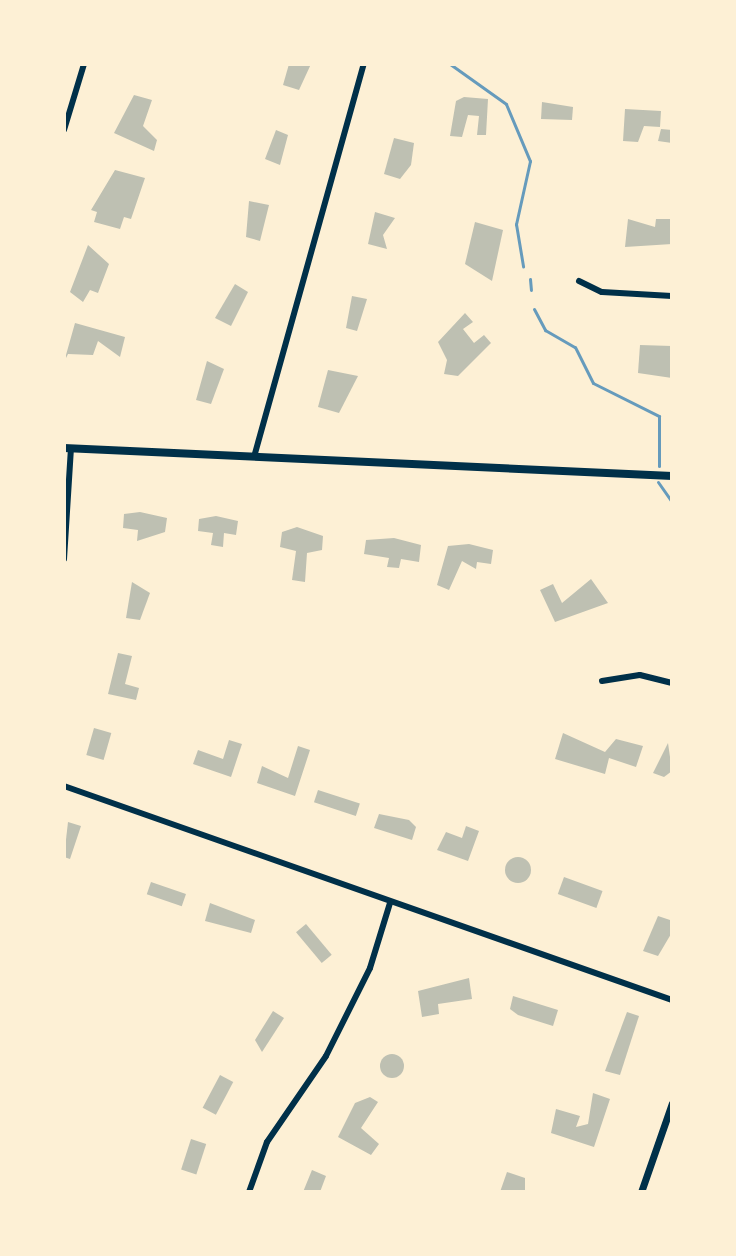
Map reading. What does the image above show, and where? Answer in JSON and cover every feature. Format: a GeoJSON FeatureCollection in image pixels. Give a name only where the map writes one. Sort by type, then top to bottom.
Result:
{"type":"FeatureCollection","features":[{"type":"Feature","properties":{"kind":"main road"},"geometry":{"type":"LineString","coordinates":[[68,448],[672,476]]}},
{"type":"Feature","properties":{"kind":"street"},"geometry":{"type":"LineString","coordinates":[[64,130],[84,64]]}},
{"type":"Feature","properties":{"kind":"street"},"geometry":{"type":"LineString","coordinates":[[254,457],[364,64]]}},
{"type":"Feature","properties":{"kind":"street"},"geometry":{"type":"LineString","coordinates":[[579,281],[602,292],[672,296]]}},
{"type":"Feature","properties":{"kind":"street"},"geometry":{"type":"LineString","coordinates":[[64,559],[68,448]]}},
{"type":"Feature","properties":{"kind":"street"},"geometry":{"type":"LineString","coordinates":[[602,681],[640,675],[672,683]]}},
{"type":"Feature","properties":{"kind":"street"},"geometry":{"type":"LineString","coordinates":[[64,786],[672,1000]]}},
{"type":"Feature","properties":{"kind":"street"},"geometry":{"type":"LineString","coordinates":[[249,1192],[267,1142],[326,1056],[370,968],[390,903]]}},
{"type":"Feature","properties":{"kind":"street"},"geometry":{"type":"LineString","coordinates":[[641,1192],[672,1103]]}},
{"type":"Feature","properties":{"kind":"building"},"geometry":{"type":"Polygon","coordinates":[[[289,64],[311,64],[299,90],[283,85],[289,64]]]}},
{"type":"Feature","properties":{"kind":"building"},"geometry":{"type":"Polygon","coordinates":[[[134,95],[152,100],[143,126],[157,140],[154,151],[114,133],[134,95]]]}},
{"type":"Feature","properties":{"kind":"building"},"geometry":{"type":"Polygon","coordinates":[[[464,97],[488,99],[486,135],[477,135],[479,116],[468,115],[462,137],[450,136],[456,101],[464,97]]]}},
{"type":"Feature","properties":{"kind":"building"},"geometry":{"type":"Polygon","coordinates":[[[542,102],[573,107],[572,120],[541,119],[542,102]]]}},
{"type":"Feature","properties":{"kind":"building"},"geometry":{"type":"Polygon","coordinates":[[[625,109],[661,111],[660,127],[644,126],[638,142],[623,141],[625,109]]]}},
{"type":"Feature","properties":{"kind":"building"},"geometry":{"type":"Polygon","coordinates":[[[661,129],[672,130],[672,143],[658,141],[661,129]]]}},
{"type":"Feature","properties":{"kind":"building"},"geometry":{"type":"Polygon","coordinates":[[[276,130],[288,135],[280,165],[265,159],[276,130]]]}},
{"type":"Feature","properties":{"kind":"building"},"geometry":{"type":"Polygon","coordinates":[[[394,138],[414,143],[411,165],[400,179],[384,174],[394,138]]]}},
{"type":"Feature","properties":{"kind":"building"},"geometry":{"type":"Polygon","coordinates":[[[115,170],[145,178],[131,219],[124,217],[120,229],[94,222],[97,212],[91,210],[115,170]]]}},
{"type":"Feature","properties":{"kind":"building"},"geometry":{"type":"Polygon","coordinates":[[[249,201],[269,205],[260,241],[246,237],[249,201]]]}},
{"type":"Feature","properties":{"kind":"building"},"geometry":{"type":"Polygon","coordinates":[[[375,212],[395,218],[383,235],[387,249],[368,244],[375,212]]]}},
{"type":"Feature","properties":{"kind":"building"},"geometry":{"type":"Polygon","coordinates":[[[628,219],[655,227],[656,219],[672,219],[672,244],[625,247],[628,219]]]}},
{"type":"Feature","properties":{"kind":"building"},"geometry":{"type":"Polygon","coordinates":[[[475,222],[503,230],[492,281],[465,264],[475,222]]]}},
{"type":"Feature","properties":{"kind":"building"},"geometry":{"type":"Polygon","coordinates":[[[88,245],[109,264],[98,293],[90,290],[83,302],[70,292],[88,245]]]}},
{"type":"Feature","properties":{"kind":"building"},"geometry":{"type":"Polygon","coordinates":[[[235,284],[248,292],[231,326],[215,318],[235,284]]]}},
{"type":"Feature","properties":{"kind":"building"},"geometry":{"type":"Polygon","coordinates":[[[352,296],[367,299],[357,331],[346,328],[352,296]]]}},
{"type":"Feature","properties":{"kind":"building"},"geometry":{"type":"Polygon","coordinates":[[[465,313],[473,322],[463,329],[474,343],[484,335],[491,343],[458,376],[444,374],[447,360],[438,342],[465,313]]]}},
{"type":"Feature","properties":{"kind":"building"},"geometry":{"type":"Polygon","coordinates":[[[75,323],[125,337],[120,357],[98,341],[93,355],[68,354],[64,362],[75,323]]]}},
{"type":"Feature","properties":{"kind":"building"},"geometry":{"type":"Polygon","coordinates":[[[640,345],[672,346],[672,378],[638,373],[640,345]]]}},
{"type":"Feature","properties":{"kind":"building"},"geometry":{"type":"Polygon","coordinates":[[[207,361],[224,369],[211,404],[196,400],[207,361]]]}},
{"type":"Feature","properties":{"kind":"building"},"geometry":{"type":"Polygon","coordinates":[[[328,370],[358,376],[339,413],[318,407],[328,370]]]}},
{"type":"Feature","properties":{"kind":"building"},"geometry":{"type":"Polygon","coordinates":[[[140,512],[167,518],[165,532],[137,541],[138,530],[123,528],[124,514],[140,512]]]}},
{"type":"Feature","properties":{"kind":"building"},"geometry":{"type":"Polygon","coordinates":[[[216,516],[238,521],[236,535],[224,533],[223,547],[211,545],[213,533],[198,531],[199,519],[216,516]]]}},
{"type":"Feature","properties":{"kind":"building"},"geometry":{"type":"Polygon","coordinates":[[[297,527],[323,536],[322,550],[307,553],[305,582],[292,580],[296,551],[280,547],[282,532],[297,527]]]}},
{"type":"Feature","properties":{"kind":"building"},"geometry":{"type":"Polygon","coordinates":[[[394,538],[421,545],[419,562],[401,559],[399,568],[387,567],[389,558],[364,554],[366,540],[394,538]]]}},
{"type":"Feature","properties":{"kind":"building"},"geometry":{"type":"Polygon","coordinates":[[[469,544],[493,550],[491,564],[477,562],[476,569],[462,561],[449,590],[437,585],[448,546],[469,544]]]}},
{"type":"Feature","properties":{"kind":"building"},"geometry":{"type":"Polygon","coordinates":[[[591,579],[608,603],[555,622],[540,590],[553,584],[562,603],[591,579]]]}},
{"type":"Feature","properties":{"kind":"building"},"geometry":{"type":"Polygon","coordinates":[[[132,582],[150,593],[140,620],[126,618],[132,582]]]}},
{"type":"Feature","properties":{"kind":"building"},"geometry":{"type":"Polygon","coordinates":[[[118,653],[132,656],[125,684],[139,688],[136,700],[108,694],[118,653]]]}},
{"type":"Feature","properties":{"kind":"building"},"geometry":{"type":"Polygon","coordinates":[[[94,728],[111,733],[104,760],[86,755],[94,728]]]}},
{"type":"Feature","properties":{"kind":"building"},"geometry":{"type":"Polygon","coordinates":[[[563,733],[605,752],[616,739],[643,746],[636,767],[609,758],[605,774],[555,759],[563,733]]]}},
{"type":"Feature","properties":{"kind":"building"},"geometry":{"type":"Polygon","coordinates":[[[229,740],[242,744],[231,777],[193,764],[198,750],[223,759],[229,740]]]}},
{"type":"Feature","properties":{"kind":"building"},"geometry":{"type":"Polygon","coordinates":[[[668,743],[672,771],[664,777],[653,773],[668,743]]]}},
{"type":"Feature","properties":{"kind":"building"},"geometry":{"type":"Polygon","coordinates":[[[298,746],[310,750],[295,796],[257,783],[262,766],[288,778],[298,746]]]}},
{"type":"Feature","properties":{"kind":"building"},"geometry":{"type":"Polygon","coordinates":[[[318,790],[360,804],[356,816],[314,802],[318,790]]]}},
{"type":"Feature","properties":{"kind":"building"},"geometry":{"type":"Polygon","coordinates":[[[379,814],[409,820],[416,827],[412,840],[374,828],[379,814]]]}},
{"type":"Feature","properties":{"kind":"building"},"geometry":{"type":"Polygon","coordinates":[[[68,822],[81,826],[70,859],[64,857],[68,822]]]}},
{"type":"Feature","properties":{"kind":"building"},"geometry":{"type":"Polygon","coordinates":[[[466,826],[479,831],[468,861],[437,850],[446,832],[462,838],[466,826]]]}},
{"type":"Feature","properties":{"kind":"building"},"geometry":{"type":"Polygon","coordinates":[[[518,857],[527,861],[531,870],[527,879],[518,883],[509,879],[505,870],[509,861],[518,857]]]}},
{"type":"Feature","properties":{"kind":"building"},"geometry":{"type":"Polygon","coordinates":[[[564,877],[603,891],[596,908],[558,894],[564,877]]]}},
{"type":"Feature","properties":{"kind":"building"},"geometry":{"type":"Polygon","coordinates":[[[151,882],[186,894],[182,906],[147,894],[151,882]]]}},
{"type":"Feature","properties":{"kind":"building"},"geometry":{"type":"Polygon","coordinates":[[[210,903],[255,920],[251,933],[205,921],[210,903]]]}},
{"type":"Feature","properties":{"kind":"building"},"geometry":{"type":"Polygon","coordinates":[[[658,916],[670,920],[671,934],[658,956],[643,951],[658,916]]]}},
{"type":"Feature","properties":{"kind":"building"},"geometry":{"type":"Polygon","coordinates":[[[306,924],[332,955],[322,963],[296,932],[306,924]]]}},
{"type":"Feature","properties":{"kind":"building"},"geometry":{"type":"Polygon","coordinates":[[[469,978],[472,999],[438,1004],[439,1014],[422,1017],[418,991],[469,978]]]}},
{"type":"Feature","properties":{"kind":"building"},"geometry":{"type":"Polygon","coordinates":[[[513,996],[558,1010],[553,1026],[518,1015],[510,1009],[513,996]]]}},
{"type":"Feature","properties":{"kind":"building"},"geometry":{"type":"Polygon","coordinates":[[[273,1011],[284,1018],[262,1052],[255,1040],[273,1011]]]}},
{"type":"Feature","properties":{"kind":"building"},"geometry":{"type":"Polygon","coordinates":[[[627,1012],[639,1016],[620,1075],[605,1071],[627,1012]]]}},
{"type":"Feature","properties":{"kind":"building"},"geometry":{"type":"Polygon","coordinates":[[[392,1054],[401,1057],[404,1066],[401,1075],[392,1078],[383,1075],[380,1066],[383,1057],[392,1054]]]}},
{"type":"Feature","properties":{"kind":"building"},"geometry":{"type":"Polygon","coordinates":[[[220,1075],[233,1082],[216,1115],[203,1108],[220,1075]]]}},
{"type":"Feature","properties":{"kind":"building"},"geometry":{"type":"Polygon","coordinates":[[[593,1093],[610,1099],[594,1147],[551,1133],[556,1109],[580,1116],[576,1127],[588,1124],[593,1093]]]}},
{"type":"Feature","properties":{"kind":"building"},"geometry":{"type":"Polygon","coordinates":[[[370,1097],[378,1102],[361,1128],[379,1144],[371,1155],[338,1137],[355,1103],[370,1097]]]}},
{"type":"Feature","properties":{"kind":"building"},"geometry":{"type":"Polygon","coordinates":[[[191,1139],[206,1144],[196,1174],[181,1169],[191,1139]]]}},
{"type":"Feature","properties":{"kind":"building"},"geometry":{"type":"Polygon","coordinates":[[[312,1170],[326,1176],[320,1192],[303,1192],[312,1170]]]}},
{"type":"Feature","properties":{"kind":"building"},"geometry":{"type":"Polygon","coordinates":[[[507,1172],[525,1178],[525,1192],[500,1192],[507,1172]]]}},
{"type":"Feature","properties":{"kind":"waterway"},"geometry":{"type":"LineString","coordinates":[[450,64],[506,104],[530,161],[516,224],[523,266]]}},
{"type":"Feature","properties":{"kind":"waterway"},"geometry":{"type":"LineString","coordinates":[[530,279],[531,290]]}},
{"type":"Feature","properties":{"kind":"waterway"},"geometry":{"type":"LineString","coordinates":[[534,309],[545,330],[575,347],[593,383],[659,416],[659,466]]}},
{"type":"Feature","properties":{"kind":"waterway"},"geometry":{"type":"LineString","coordinates":[[658,482],[672,502]]}}]}
